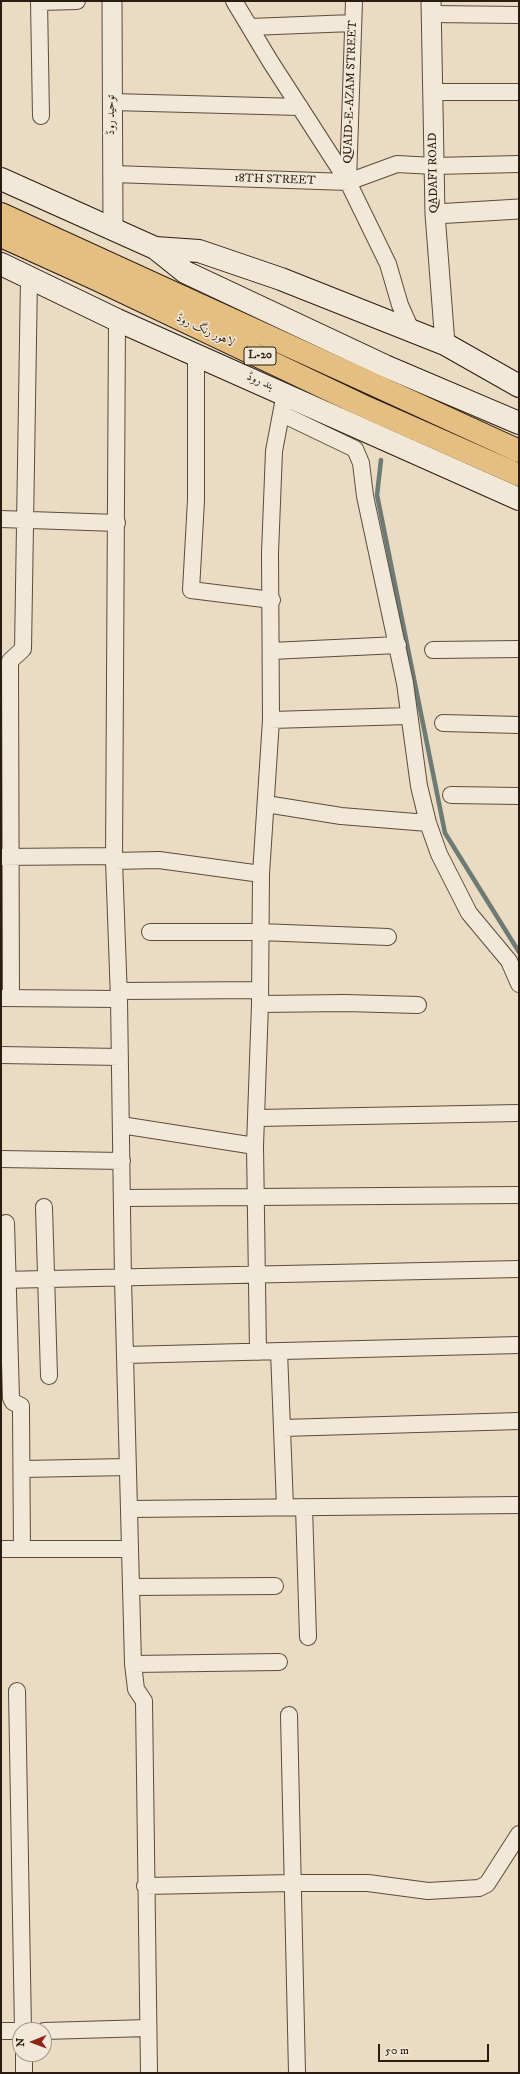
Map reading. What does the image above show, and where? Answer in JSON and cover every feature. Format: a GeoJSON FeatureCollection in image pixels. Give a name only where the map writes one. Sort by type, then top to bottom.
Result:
{"type":"FeatureCollection","features":[{"type":"Feature","properties":{"kind":"highway","name":"لاہور رنگ روڈ"},"geometry":{"type":"LineString","coordinates":[[1,214],[519,451]]}},
{"type":"Feature","properties":{"kind":"highway","name":"لاہور رنگ روڈ"},"geometry":{"type":"LineString","coordinates":[[1,236],[96,279],[361,405],[519,475]]}},
{"type":"Feature","properties":{"kind":"main road"},"geometry":{"type":"LineString","coordinates":[[1,179],[155,248],[185,272],[386,366],[519,423]]}},
{"type":"Feature","properties":{"kind":"main road"},"geometry":{"type":"LineString","coordinates":[[155,248],[199,251],[281,279],[445,344],[519,386]]}},
{"type":"Feature","properties":{"kind":"main road","name":"بند روڈ"},"geometry":{"type":"LineString","coordinates":[[1,264],[117,320],[196,355],[284,404],[519,499]]}},
{"type":"Feature","properties":{"kind":"street"},"geometry":{"type":"LineString","coordinates":[[41,116],[40,2],[77,1]]}},
{"type":"Feature","properties":{"kind":"street","name":"توحید روڈ"},"geometry":{"type":"LineString","coordinates":[[112,1],[113,229]]}},
{"type":"Feature","properties":{"kind":"street"},"geometry":{"type":"LineString","coordinates":[[234,1],[348,182],[388,264],[400,305],[412,332]]}},
{"type":"Feature","properties":{"kind":"street","name":"QUAID-E-AZAM STREET"},"geometry":{"type":"LineString","coordinates":[[348,182],[354,1]]}},
{"type":"Feature","properties":{"kind":"street"},"geometry":{"type":"LineString","coordinates":[[431,8],[519,15]]}},
{"type":"Feature","properties":{"kind":"street","name":"QADAFI ROAD"},"geometry":{"type":"LineString","coordinates":[[431,8],[435,214],[445,344]]}},
{"type":"Feature","properties":{"kind":"street"},"geometry":{"type":"LineString","coordinates":[[250,27],[354,23]]}},
{"type":"Feature","properties":{"kind":"street"},"geometry":{"type":"LineString","coordinates":[[432,92],[519,92]]}},
{"type":"Feature","properties":{"kind":"street"},"geometry":{"type":"LineString","coordinates":[[112,102],[300,107]]}},
{"type":"Feature","properties":{"kind":"street","name":"18TH STREET"},"geometry":{"type":"LineString","coordinates":[[113,174],[348,182],[397,164],[434,166],[519,164]]}},
{"type":"Feature","properties":{"kind":"street"},"geometry":{"type":"LineString","coordinates":[[435,214],[519,209]]}},
{"type":"Feature","properties":{"kind":"street"},"geometry":{"type":"LineString","coordinates":[[29,278],[23,649],[10,661],[5,857],[6,998],[119,995],[260,997],[345,1003],[418,1005]]}},
{"type":"Feature","properties":{"kind":"street"},"geometry":{"type":"LineString","coordinates":[[117,320],[114,858],[119,995],[123,1279],[133,1664],[136,1689],[144,1701],[145,1886],[149,2073]]}},
{"type":"Feature","properties":{"kind":"street"},"geometry":{"type":"LineString","coordinates":[[196,355],[196,500],[190,590],[272,600]]}},
{"type":"Feature","properties":{"kind":"street"},"geometry":{"type":"LineString","coordinates":[[258,1352],[255,1146],[260,997],[261,874],[270,720],[272,600],[270,553],[274,451],[284,404],[355,449],[361,463],[365,496],[385,594],[406,682],[418,786],[428,823],[439,854],[469,913],[509,961],[519,984]]}},
{"type":"Feature","properties":{"kind":"street"},"geometry":{"type":"LineString","coordinates":[[1,519],[117,523]]}},
{"type":"Feature","properties":{"kind":"street"},"geometry":{"type":"LineString","coordinates":[[271,651],[398,645]]}},
{"type":"Feature","properties":{"kind":"street"},"geometry":{"type":"LineString","coordinates":[[433,650],[519,649]]}},
{"type":"Feature","properties":{"kind":"street"},"geometry":{"type":"LineString","coordinates":[[270,720],[409,716]]}},
{"type":"Feature","properties":{"kind":"street"},"geometry":{"type":"LineString","coordinates":[[443,724],[519,725]]}},
{"type":"Feature","properties":{"kind":"street"},"geometry":{"type":"LineString","coordinates":[[451,795],[519,796]]}},
{"type":"Feature","properties":{"kind":"street"},"geometry":{"type":"LineString","coordinates":[[266,804],[349,817],[428,823]]}},
{"type":"Feature","properties":{"kind":"street"},"geometry":{"type":"LineString","coordinates":[[5,857],[159,860],[261,874]]}},
{"type":"Feature","properties":{"kind":"street"},"geometry":{"type":"LineString","coordinates":[[150,932],[260,932],[388,937]]}},
{"type":"Feature","properties":{"kind":"street"},"geometry":{"type":"LineString","coordinates":[[1,1055],[120,1057]]}},
{"type":"Feature","properties":{"kind":"street"},"geometry":{"type":"LineString","coordinates":[[257,1118],[519,1113]]}},
{"type":"Feature","properties":{"kind":"street"},"geometry":{"type":"LineString","coordinates":[[121,1125],[255,1146]]}},
{"type":"Feature","properties":{"kind":"street"},"geometry":{"type":"LineString","coordinates":[[1,1159],[122,1161]]}},
{"type":"Feature","properties":{"kind":"street"},"geometry":{"type":"LineString","coordinates":[[122,1198],[519,1195]]}},
{"type":"Feature","properties":{"kind":"street"},"geometry":{"type":"LineString","coordinates":[[44,1207],[49,1376]]}},
{"type":"Feature","properties":{"kind":"street"},"geometry":{"type":"LineString","coordinates":[[6,1223],[4,1280],[11,1398],[13,1402],[21,1406],[22,1549]]}},
{"type":"Feature","properties":{"kind":"street"},"geometry":{"type":"LineString","coordinates":[[4,1280],[123,1279],[256,1274],[519,1269]]}},
{"type":"Feature","properties":{"kind":"street"},"geometry":{"type":"LineString","coordinates":[[125,1355],[519,1345]]}},
{"type":"Feature","properties":{"kind":"street"},"geometry":{"type":"LineString","coordinates":[[279,1351],[285,1507]]}},
{"type":"Feature","properties":{"kind":"street"},"geometry":{"type":"LineString","coordinates":[[283,1428],[519,1421]]}},
{"type":"Feature","properties":{"kind":"street"},"geometry":{"type":"LineString","coordinates":[[22,1469],[128,1467]]}},
{"type":"Feature","properties":{"kind":"street"},"geometry":{"type":"LineString","coordinates":[[129,1509],[519,1505]]}},
{"type":"Feature","properties":{"kind":"street"},"geometry":{"type":"LineString","coordinates":[[304,1507],[308,1637]]}},
{"type":"Feature","properties":{"kind":"street"},"geometry":{"type":"LineString","coordinates":[[1,1549],[130,1550]]}},
{"type":"Feature","properties":{"kind":"street"},"geometry":{"type":"LineString","coordinates":[[131,1587],[275,1586]]}},
{"type":"Feature","properties":{"kind":"street"},"geometry":{"type":"LineString","coordinates":[[133,1664],[279,1662]]}},
{"type":"Feature","properties":{"kind":"street"},"geometry":{"type":"LineString","coordinates":[[17,1691],[23,2022]]}},
{"type":"Feature","properties":{"kind":"street"},"geometry":{"type":"LineString","coordinates":[[289,1715],[297,2073]]}},
{"type":"Feature","properties":{"kind":"street"},"geometry":{"type":"LineString","coordinates":[[145,1886],[292,1883],[368,1884],[428,1892],[479,1888],[487,1884],[519,1834]]}},
{"type":"Feature","properties":{"kind":"street"},"geometry":{"type":"LineString","coordinates":[[52,2030],[148,2028]]}},
{"type":"Feature","properties":{"kind":"street"},"geometry":{"type":"LineString","coordinates":[[1,2031],[12,2031]]}},
{"type":"Feature","properties":{"kind":"street"},"geometry":{"type":"LineString","coordinates":[[24,2062],[24,2073]]}},
{"type":"Feature","properties":{"kind":"waterway"},"geometry":{"type":"LineString","coordinates":[[381,460],[377,495],[445,833],[519,952]]}}]}
